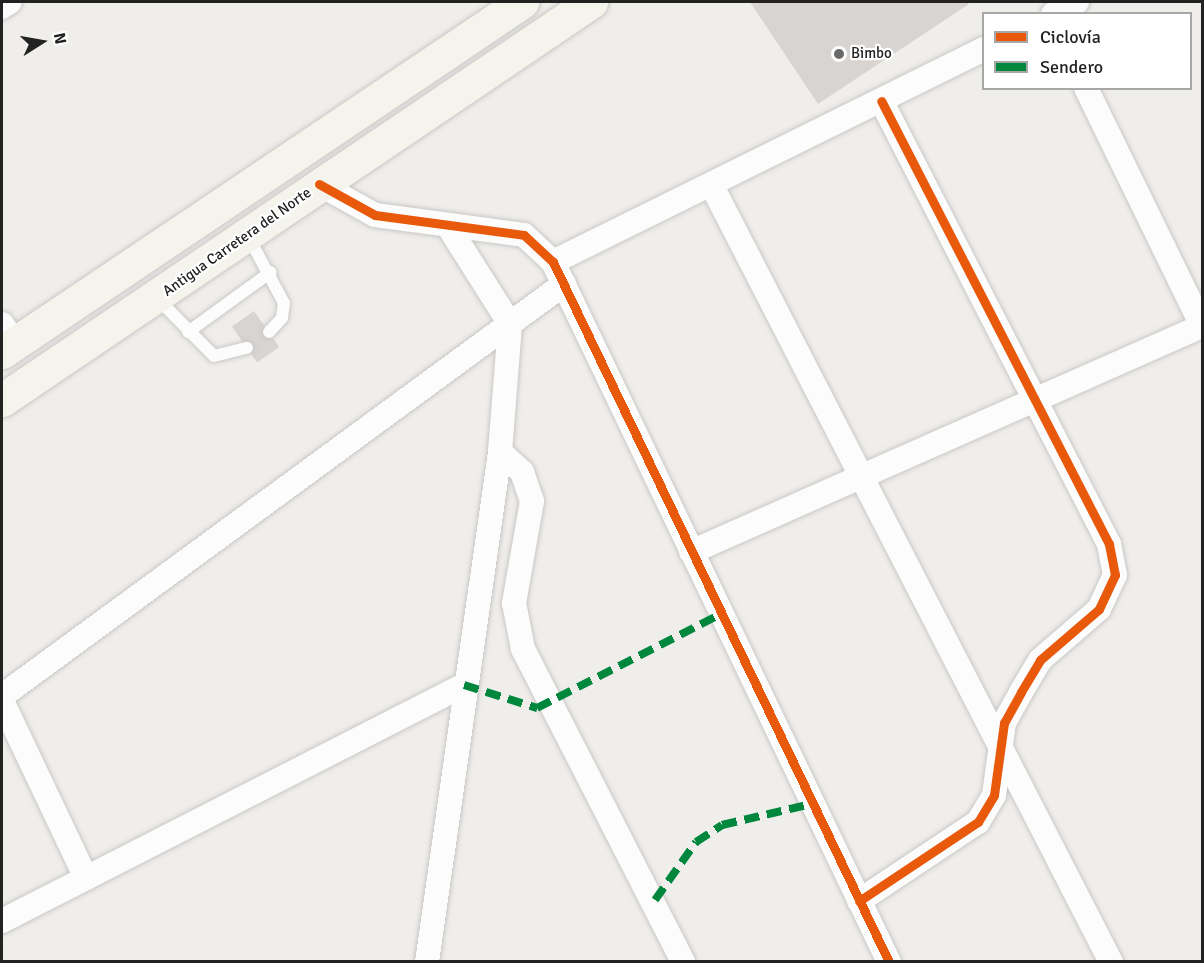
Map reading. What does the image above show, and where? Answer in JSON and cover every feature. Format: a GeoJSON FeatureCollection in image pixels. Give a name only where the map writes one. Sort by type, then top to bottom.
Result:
{"type":"FeatureCollection","features":[{"type":"Feature","properties":{"kind":"main road"},"geometry":{"type":"LineString","coordinates":[[6,340],[522,2]]}},
{"type":"Feature","properties":{"kind":"main road","name":"Antigua Carretera del Norte"},"geometry":{"type":"LineString","coordinates":[[2,400],[248,236],[319,184],[591,2]]}},
{"type":"Feature","properties":{"kind":"street"},"geometry":{"type":"LineString","coordinates":[[2,7],[10,2]]}},
{"type":"Feature","properties":{"kind":"street"},"geometry":{"type":"LineString","coordinates":[[1057,12],[1077,2]]}},
{"type":"Feature","properties":{"kind":"street"},"geometry":{"type":"LineString","coordinates":[[553,262],[712,186],[982,50]]}},
{"type":"Feature","properties":{"kind":"street"},"geometry":{"type":"LineString","coordinates":[[691,552],[1202,326],[1087,90]]}},
{"type":"Feature","properties":{"kind":"street"},"geometry":{"type":"LineString","coordinates":[[859,901],[978,822],[994,795],[1004,723],[1040,660],[1100,609],[1115,574],[1109,544],[881,101]]}},
{"type":"Feature","properties":{"kind":"street"},"geometry":{"type":"LineString","coordinates":[[319,184],[357,210],[448,226],[524,235],[553,262],[889,962]]}},
{"type":"Feature","properties":{"kind":"street"},"geometry":{"type":"LineString","coordinates":[[712,186],[1111,962]]}},
{"type":"Feature","properties":{"kind":"street"},"geometry":{"type":"LineString","coordinates":[[427,962],[464,685],[500,452],[510,324],[448,226]]}},
{"type":"Feature","properties":{"kind":"street"},"geometry":{"type":"LineString","coordinates":[[2,696],[564,284]]}},
{"type":"Feature","properties":{"kind":"street"},"geometry":{"type":"LineString","coordinates":[[500,452],[522,472],[532,501],[514,603],[523,649],[683,962]]}},
{"type":"Feature","properties":{"kind":"street"},"geometry":{"type":"LineString","coordinates":[[2,921],[464,685]]}},
{"type":"Feature","properties":{"kind":"street"},"geometry":{"type":"LineString","coordinates":[[2,701],[86,878]]}},
{"type":"Feature","properties":{"kind":"lane"},"geometry":{"type":"LineString","coordinates":[[248,236],[271,272],[284,303],[282,318],[269,332]]}},
{"type":"Feature","properties":{"kind":"lane"},"geometry":{"type":"LineString","coordinates":[[188,332],[271,272]]}},
{"type":"Feature","properties":{"kind":"lane"},"geometry":{"type":"LineString","coordinates":[[157,297],[188,332],[214,356],[247,348]]}},
{"type":"Feature","properties":{"kind":"building","name":"Bimbo"},"geometry":{"type":"Polygon","coordinates":[[[750,2],[967,2],[969,4],[818,104],[750,2]]]}},
{"type":"Feature","properties":{"kind":"building"},"geometry":{"type":"Polygon","coordinates":[[[254,311],[279,347],[257,363],[232,326],[254,311]]]}},
{"type":"Feature","properties":{"kind":"marked path"},"geometry":{"type":"LineString","coordinates":[[464,685],[537,708],[721,614]]}},
{"type":"Feature","properties":{"kind":"marked path"},"geometry":{"type":"LineString","coordinates":[[655,900],[696,842],[722,825],[811,804]]}},
{"type":"Feature","properties":{"kind":"cycle path"},"geometry":{"type":"LineString","coordinates":[[859,901],[978,822],[994,795],[1004,723],[1021,692],[1040,660],[1099,609],[1115,575],[1109,544],[881,101]]}},
{"type":"Feature","properties":{"kind":"cycle path"},"geometry":{"type":"LineString","coordinates":[[319,184],[375,215],[524,235],[553,262],[889,962]]}},
{"type":"Feature","properties":{"kind":"place","name":"Bimbo"},"geometry":{"type":"Point","coordinates":[839,54]}}]}
